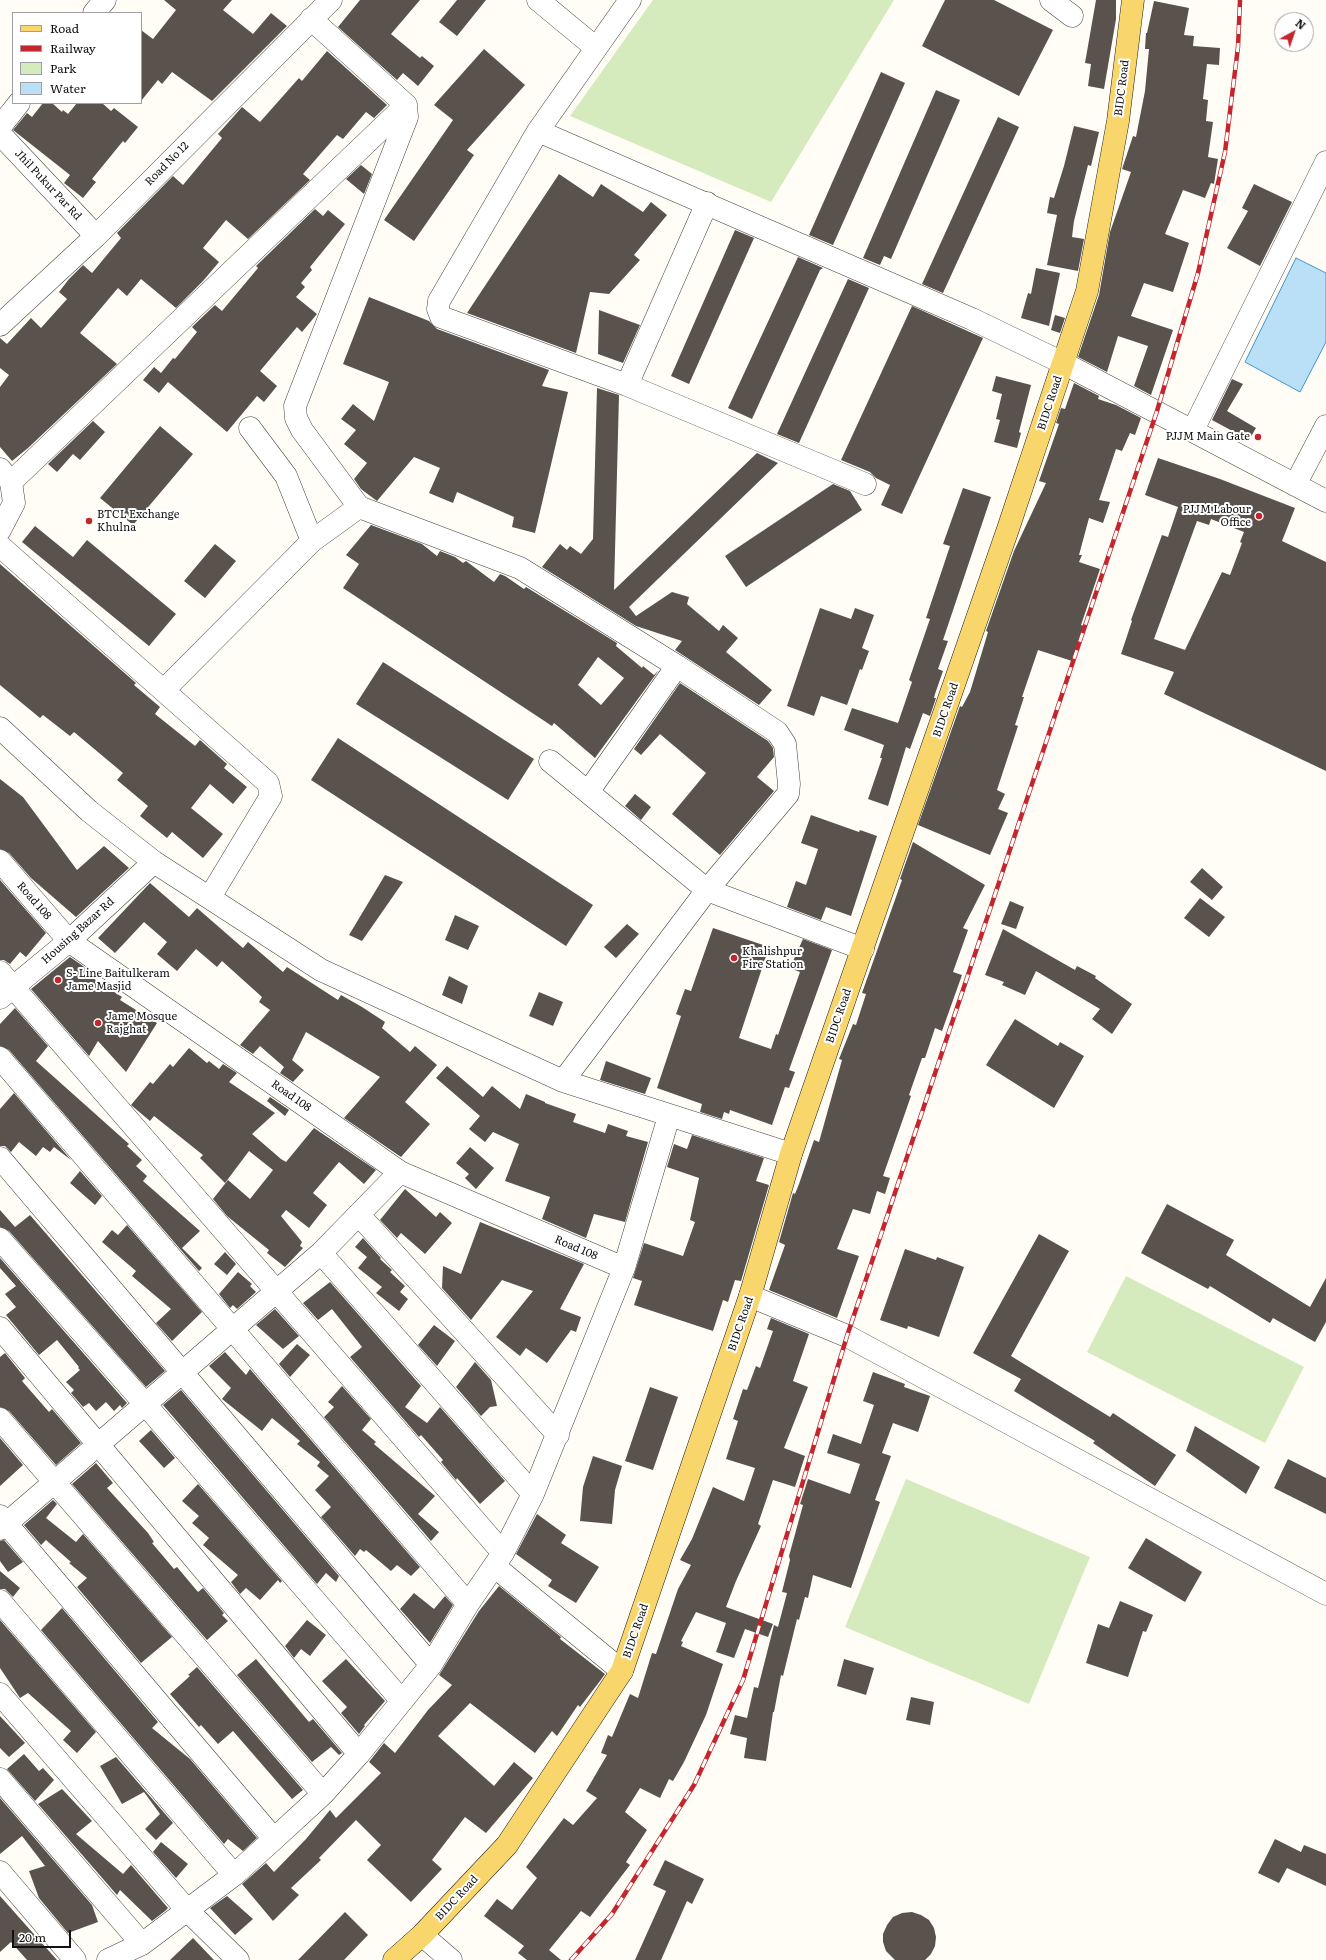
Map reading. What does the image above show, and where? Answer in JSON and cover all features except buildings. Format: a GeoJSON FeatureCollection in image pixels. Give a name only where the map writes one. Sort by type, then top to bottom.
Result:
{"type":"FeatureCollection","features":[{"type":"Feature","properties":{"kind":"main road","name":"BIDC Road"},"geometry":{"type":"LineString","coordinates":[[394,1960],[422,1936],[507,1845],[622,1671],[750,1296],[791,1154],[1008,529],[1087,292],[1118,121],[1133,0]]}},
{"type":"Feature","properties":{"kind":"street","name":"Road No 12"},"geometry":{"type":"LineString","coordinates":[[0,325],[96,236],[331,0]]}},
{"type":"Feature","properties":{"kind":"street"},"geometry":{"type":"LineString","coordinates":[[538,0],[596,48]]}},
{"type":"Feature","properties":{"kind":"street"},"geometry":{"type":"LineString","coordinates":[[630,0],[538,131],[439,300],[438,309],[441,317],[627,385],[865,484]]}},
{"type":"Feature","properties":{"kind":"street"},"geometry":{"type":"LineString","coordinates":[[1051,0],[1072,16]]}},
{"type":"Feature","properties":{"kind":"street"},"geometry":{"type":"LineString","coordinates":[[312,19],[406,105],[407,117],[295,406],[296,418],[302,430],[359,507],[520,568],[677,666],[777,732],[785,744],[789,784],[788,794],[707,890],[563,1081]]}},
{"type":"Feature","properties":{"kind":"street"},"geometry":{"type":"LineString","coordinates":[[0,127],[19,104]]}},
{"type":"Feature","properties":{"kind":"street"},"geometry":{"type":"LineString","coordinates":[[0,530],[14,503],[6,476],[406,105]]}},
{"type":"Feature","properties":{"kind":"street"},"geometry":{"type":"LineString","coordinates":[[538,131],[972,319],[1063,363],[1326,501]]}},
{"type":"Feature","properties":{"kind":"street","name":"Jhil Pukur Par Rd"},"geometry":{"type":"LineString","coordinates":[[0,134],[96,236]]}},
{"type":"Feature","properties":{"kind":"street"},"geometry":{"type":"LineString","coordinates":[[1193,430],[1326,162]]}},
{"type":"Feature","properties":{"kind":"street"},"geometry":{"type":"LineString","coordinates":[[627,385],[707,203]]}},
{"type":"Feature","properties":{"kind":"street"},"geometry":{"type":"LineString","coordinates":[[1295,485],[1326,426]]}},
{"type":"Feature","properties":{"kind":"street"},"geometry":{"type":"LineString","coordinates":[[250,428],[286,476],[312,541]]}},
{"type":"Feature","properties":{"kind":"street"},"geometry":{"type":"LineString","coordinates":[[164,690],[312,541],[359,507]]}},
{"type":"Feature","properties":{"kind":"street"},"geometry":{"type":"LineString","coordinates":[[0,546],[268,783],[271,796],[210,897]]}},
{"type":"Feature","properties":{"kind":"street"},"geometry":{"type":"LineString","coordinates":[[588,792],[677,666]]}},
{"type":"Feature","properties":{"kind":"street"},"geometry":{"type":"LineString","coordinates":[[0,728],[89,811],[154,862],[321,970],[563,1081],[791,1154]]}},
{"type":"Feature","properties":{"kind":"street"},"geometry":{"type":"LineString","coordinates":[[550,761],[707,890],[862,949]]}},
{"type":"Feature","properties":{"kind":"street","name":"Road 108"},"geometry":{"type":"LineString","coordinates":[[0,861],[69,941],[400,1172],[624,1268]]}},
{"type":"Feature","properties":{"kind":"street","name":"Housing Bazar Rd"},"geometry":{"type":"LineString","coordinates":[[4,986],[69,941],[154,862]]}},
{"type":"Feature","properties":{"kind":"street"},"geometry":{"type":"LineString","coordinates":[[4,986],[277,1291],[498,1559],[622,1671]]}},
{"type":"Feature","properties":{"kind":"street"},"geometry":{"type":"LineString","coordinates":[[0,1058],[468,1604]]}},
{"type":"Feature","properties":{"kind":"street"},"geometry":{"type":"LineString","coordinates":[[108,1960],[142,1944],[234,1875],[274,1839],[323,1794],[359,1754],[431,1666],[468,1604],[498,1559],[533,1494],[624,1268],[669,1116]]}},
{"type":"Feature","properties":{"kind":"street"},"geometry":{"type":"LineString","coordinates":[[0,1158],[431,1666]]}},
{"type":"Feature","properties":{"kind":"street"},"geometry":{"type":"LineString","coordinates":[[274,1839],[2,1523],[99,1444],[321,1253],[360,1215],[400,1172]]}},
{"type":"Feature","properties":{"kind":"street"},"geometry":{"type":"LineString","coordinates":[[360,1215],[558,1435]]}},
{"type":"Feature","properties":{"kind":"street"},"geometry":{"type":"LineString","coordinates":[[0,1239],[402,1701]]}},
{"type":"Feature","properties":{"kind":"street"},"geometry":{"type":"LineString","coordinates":[[321,1253],[533,1494]]}},
{"type":"Feature","properties":{"kind":"street"},"geometry":{"type":"LineString","coordinates":[[750,1296],[847,1336],[1326,1594]]}},
{"type":"Feature","properties":{"kind":"street"},"geometry":{"type":"LineString","coordinates":[[0,1328],[359,1754]]}},
{"type":"Feature","properties":{"kind":"street"},"geometry":{"type":"LineString","coordinates":[[0,1419],[323,1794]]}},
{"type":"Feature","properties":{"kind":"street"},"geometry":{"type":"LineString","coordinates":[[0,1602],[234,1875]]}},
{"type":"Feature","properties":{"kind":"street"},"geometry":{"type":"LineString","coordinates":[[0,1694],[187,1910],[238,1960]]}},
{"type":"Feature","properties":{"kind":"street"},"geometry":{"type":"LineString","coordinates":[[0,1779],[142,1944]]}},
{"type":"Feature","properties":{"kind":"street"},"geometry":{"type":"LineString","coordinates":[[0,1872],[75,1960]]}},
{"type":"Feature","properties":{"kind":"street"},"geometry":{"type":"LineString","coordinates":[[422,1936],[451,1960]]}},
{"type":"Feature","properties":{"kind":"green space"},"geometry":{"type":"Polygon","coordinates":[[[653,0],[894,0],[771,202],[570,116],[653,0]]]}},
{"type":"Feature","properties":{"kind":"green space"},"geometry":{"type":"Polygon","coordinates":[[[1126,1276],[1304,1367],[1265,1443],[1087,1352],[1126,1276]]]}},
{"type":"Feature","properties":{"kind":"green space"},"geometry":{"type":"Polygon","coordinates":[[[906,1479],[1090,1557],[1029,1704],[845,1627],[906,1479]]]}},
{"type":"Feature","properties":{"kind":"water"},"geometry":{"type":"Polygon","coordinates":[[[1296,258],[1326,273],[1326,342],[1300,392],[1245,362],[1296,258]]]}},
{"type":"Feature","properties":{"kind":"railway"},"geometry":{"type":"LineString","coordinates":[[571,1960],[612,1914],[694,1785],[743,1680],[847,1336],[1157,411],[1198,273],[1225,152],[1238,47],[1240,0]]}},
{"type":"Feature","properties":{"kind":"place","name":"PJJM Main Gate"},"geometry":{"type":"Point","coordinates":[1258,437]}},
{"type":"Feature","properties":{"kind":"place","name":"PJJM Labour Office"},"geometry":{"type":"Point","coordinates":[1259,516]}},
{"type":"Feature","properties":{"kind":"place","name":"BTCL Exchange Khulna"},"geometry":{"type":"Point","coordinates":[89,521]}},
{"type":"Feature","properties":{"kind":"place","name":"Khalishpur Fire Station"},"geometry":{"type":"Point","coordinates":[734,958]}},
{"type":"Feature","properties":{"kind":"place","name":"S- Line Baitulkeram Jame Masjid"},"geometry":{"type":"Point","coordinates":[58,980]}},
{"type":"Feature","properties":{"kind":"place","name":"Jame Mosque Rajghat"},"geometry":{"type":"Point","coordinates":[98,1023]}}]}
